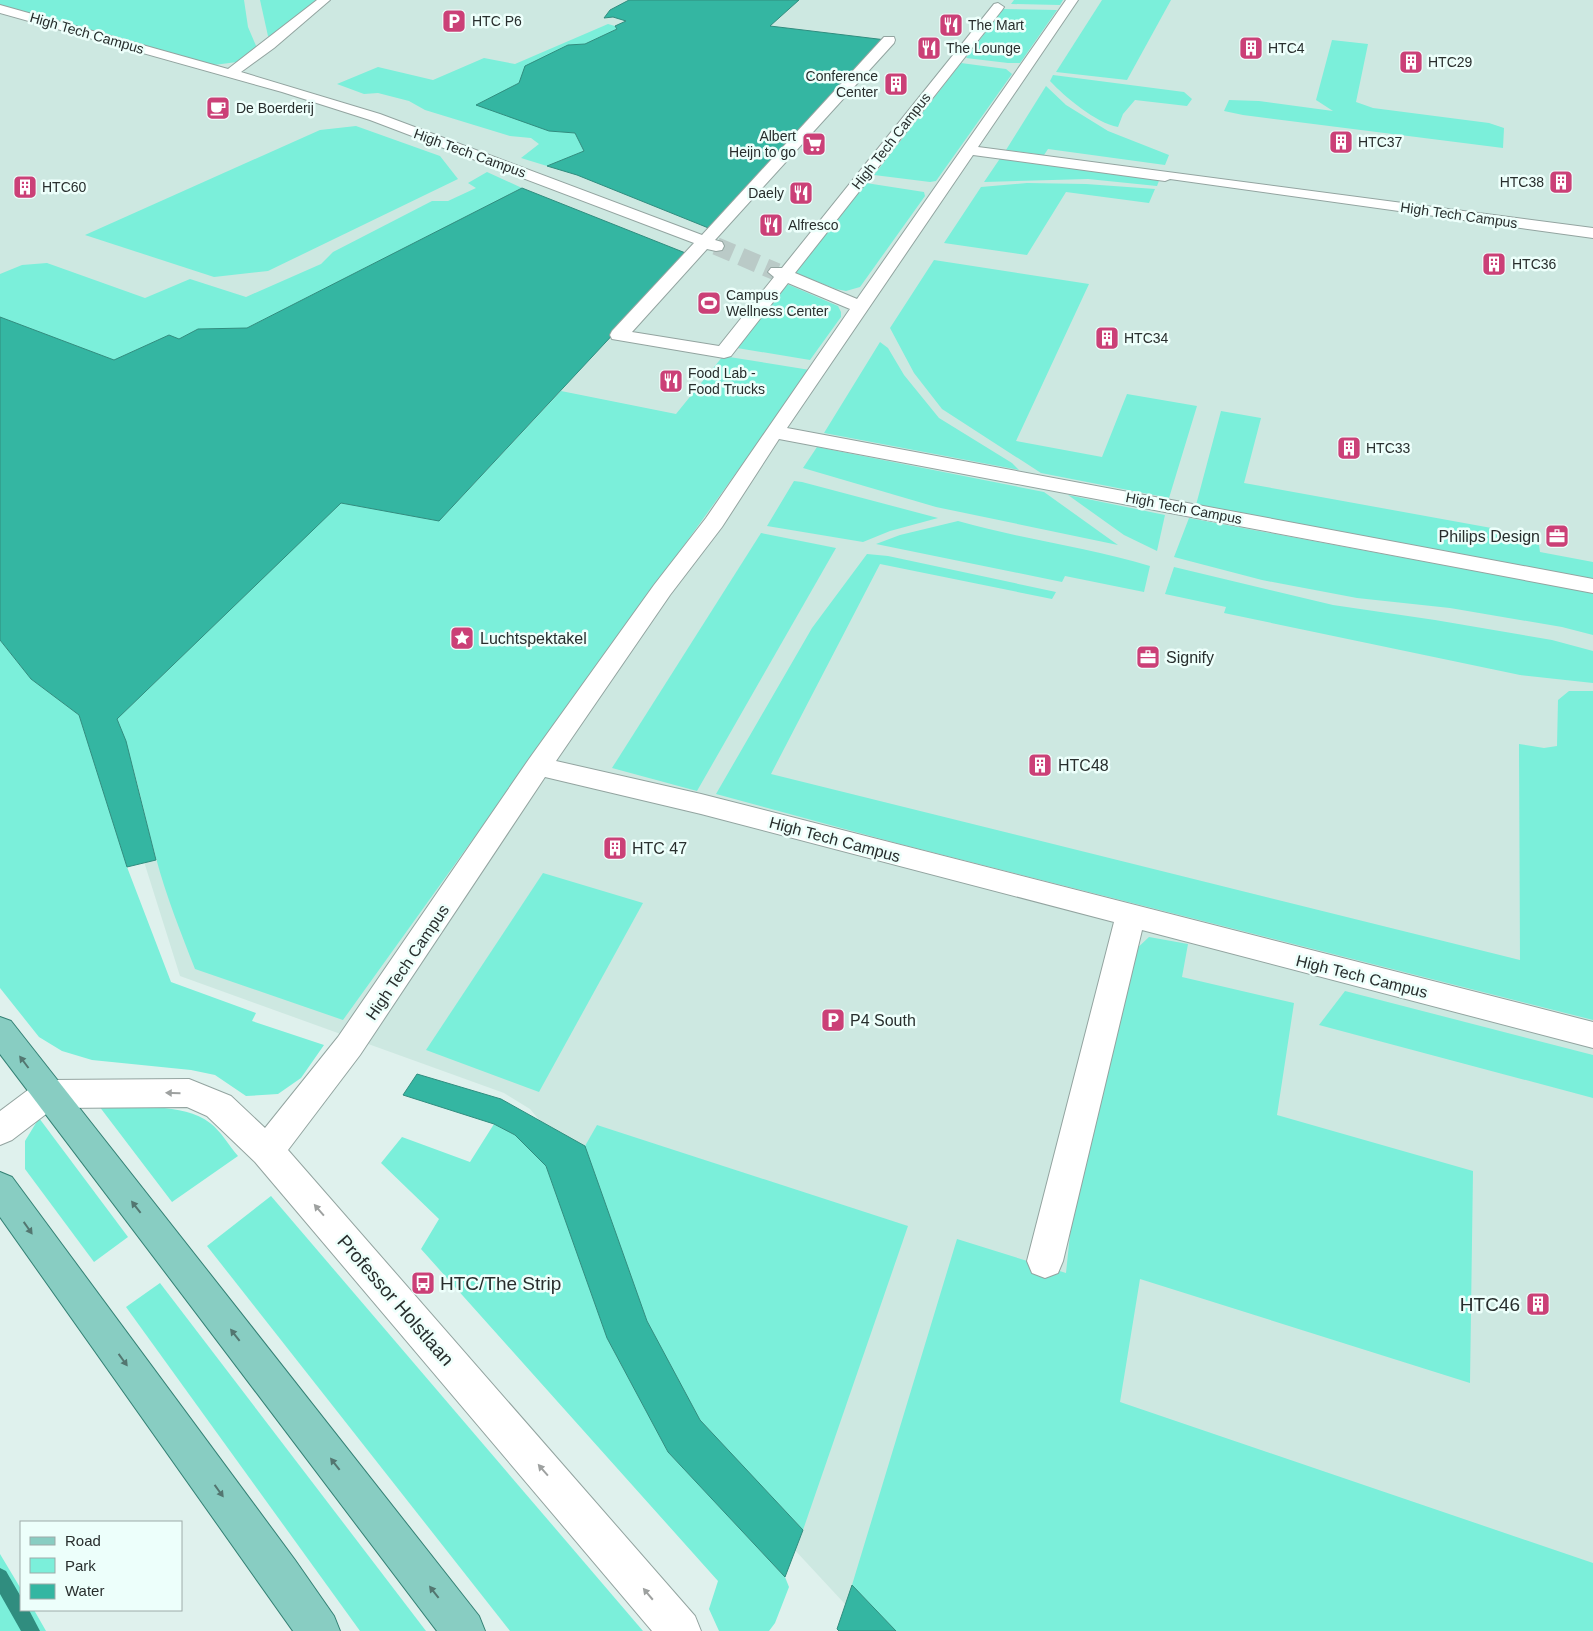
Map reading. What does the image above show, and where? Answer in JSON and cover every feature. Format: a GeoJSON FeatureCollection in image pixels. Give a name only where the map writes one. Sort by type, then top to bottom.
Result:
{"type":"FeatureCollection","features":[{"type":"Feature","properties":{"kind":"main road"},"geometry":{"type":"LineString","coordinates":[[0,1030],[464,1631]]}},
{"type":"Feature","properties":{"kind":"main road"},"geometry":{"type":"LineString","coordinates":[[0,1188],[74,1293],[278,1571],[319,1631]]}},
{"type":"Feature","properties":{"kind":"street"},"geometry":{"type":"LineString","coordinates":[[231,73],[324,0]]}},
{"type":"Feature","properties":{"kind":"street","name":"High Tech Campus"},"geometry":{"type":"LineString","coordinates":[[267,1151],[349,1046],[538,766],[662,590],[714,522],[1072,0]]}},
{"type":"Feature","properties":{"kind":"street","name":"High Tech Campus"},"geometry":{"type":"LineString","coordinates":[[889,40],[711,244],[619,335],[724,352],[781,273],[998,7]]}},
{"type":"Feature","properties":{"kind":"street","name":"High Tech Campus"},"geometry":{"type":"LineString","coordinates":[[0,9],[287,89],[420,134],[711,244]]}},
{"type":"Feature","properties":{"kind":"street","name":"High Tech Campus"},"geometry":{"type":"LineString","coordinates":[[970,150],[1593,233]]}},
{"type":"Feature","properties":{"kind":"street"},"geometry":{"type":"LineString","coordinates":[[781,273],[860,307]]}},
{"type":"Feature","properties":{"kind":"street","name":"High Tech Campus"},"geometry":{"type":"LineString","coordinates":[[774,432],[1022,477],[1593,586]]}},
{"type":"Feature","properties":{"kind":"street","name":"High Tech Campus"},"geometry":{"type":"LineString","coordinates":[[538,766],[710,806],[1130,917],[1593,1035]]}},
{"type":"Feature","properties":{"kind":"street"},"geometry":{"type":"LineString","coordinates":[[1045,1261],[1130,917]]}},
{"type":"Feature","properties":{"kind":"street","name":"Professor Holstlaan"},"geometry":{"type":"LineString","coordinates":[[48,1094],[189,1093],[219,1106],[267,1151],[680,1631]]}},
{"type":"Feature","properties":{"kind":"street"},"geometry":{"type":"LineString","coordinates":[[0,1130],[48,1094]]}},
{"type":"Feature","properties":{"kind":"shaded area"},"geometry":{"type":"Polygon","coordinates":[[[0,0],[1593,0],[1593,1631],[870,1631],[688,1435],[571,1158],[530,1109],[504,1093],[180,976],[90,690],[0,516],[0,0]]]}},
{"type":"Feature","properties":{"kind":"green space"},"geometry":{"type":"Polygon","coordinates":[[[0,0],[244,0],[248,27],[257,48],[237,62],[214,65],[0,5],[0,0]]]}},
{"type":"Feature","properties":{"kind":"green space"},"geometry":{"type":"Polygon","coordinates":[[[260,0],[320,0],[272,37],[268,36],[260,0]]]}},
{"type":"Feature","properties":{"kind":"green space"},"geometry":{"type":"Polygon","coordinates":[[[1014,0],[1063,0],[1060,5],[1011,4],[1014,0]]]}},
{"type":"Feature","properties":{"kind":"green space"},"geometry":{"type":"Polygon","coordinates":[[[1102,0],[1171,0],[1127,80],[1056,72],[1102,0]]]}},
{"type":"Feature","properties":{"kind":"green space"},"geometry":{"type":"Polygon","coordinates":[[[1003,9],[1057,10],[1020,63],[966,58],[1003,9]]]}},
{"type":"Feature","properties":{"kind":"green space"},"geometry":{"type":"Polygon","coordinates":[[[608,24],[615,26],[617,29],[585,44],[568,45],[555,53],[519,83],[477,105],[549,131],[575,133],[584,151],[547,166],[521,158],[539,144],[531,138],[510,136],[425,110],[409,101],[378,93],[364,94],[337,84],[378,67],[433,80],[484,58],[515,64],[608,24]]]}},
{"type":"Feature","properties":{"kind":"green space"},"geometry":{"type":"Polygon","coordinates":[[[1332,40],[1368,44],[1356,102],[1373,108],[1489,123],[1504,128],[1503,148],[1224,111],[1229,100],[1259,101],[1333,111],[1316,100],[1332,40]]]}},
{"type":"Feature","properties":{"kind":"green space"},"geometry":{"type":"Polygon","coordinates":[[[961,63],[1006,69],[1012,74],[936,181],[930,182],[874,175],[961,63]]]}},
{"type":"Feature","properties":{"kind":"green space"},"geometry":{"type":"Polygon","coordinates":[[[1053,75],[1184,92],[1192,99],[1187,106],[1135,100],[1123,114],[1118,127],[1109,125],[1072,102],[1050,81],[1053,75]]]}},
{"type":"Feature","properties":{"kind":"green space"},"geometry":{"type":"Polygon","coordinates":[[[1046,86],[1066,105],[1108,131],[1169,155],[1165,165],[1048,149],[1044,155],[1006,150],[1046,86]]]}},
{"type":"Feature","properties":{"kind":"green space"},"geometry":{"type":"Polygon","coordinates":[[[356,126],[440,156],[458,179],[268,271],[214,277],[85,235],[320,130],[356,126]]]}},
{"type":"Feature","properties":{"kind":"green space"},"geometry":{"type":"Polygon","coordinates":[[[1001,157],[1160,178],[1157,186],[1088,179],[984,182],[1001,157]]]}},
{"type":"Feature","properties":{"kind":"green space"},"geometry":{"type":"Polygon","coordinates":[[[487,172],[522,188],[247,328],[198,329],[179,339],[169,335],[114,360],[0,317],[0,274],[22,265],[47,263],[145,298],[190,279],[246,297],[321,264],[333,252],[432,201],[448,201],[476,188],[468,183],[487,172]]]}},
{"type":"Feature","properties":{"kind":"green space"},"geometry":{"type":"Polygon","coordinates":[[[866,183],[924,192],[925,196],[860,287],[846,291],[836,289],[795,273],[866,183]]]}},
{"type":"Feature","properties":{"kind":"green space"},"geometry":{"type":"Polygon","coordinates":[[[1027,183],[1086,184],[1155,189],[1149,203],[1066,192],[1027,255],[944,243],[981,187],[1027,183]]]}},
{"type":"Feature","properties":{"kind":"green space"},"geometry":{"type":"Polygon","coordinates":[[[934,260],[1089,284],[1016,441],[1102,457],[1127,394],[1197,406],[1169,498],[1041,473],[942,409],[914,373],[890,328],[934,260]]]}},
{"type":"Feature","properties":{"kind":"green space"},"geometry":{"type":"Polygon","coordinates":[[[787,284],[838,306],[841,312],[841,317],[810,360],[737,348],[787,284]]]}},
{"type":"Feature","properties":{"kind":"green space"},"geometry":{"type":"Polygon","coordinates":[[[880,342],[888,348],[904,375],[939,418],[1012,463],[1019,470],[824,433],[880,342]]]}},
{"type":"Feature","properties":{"kind":"green space"},"geometry":{"type":"Polygon","coordinates":[[[723,356],[810,370],[343,1020],[195,969],[164,886],[134,770],[117,719],[341,503],[439,521],[561,391],[676,414],[723,356]]]}},
{"type":"Feature","properties":{"kind":"green space"},"geometry":{"type":"Polygon","coordinates":[[[1221,411],[1261,418],[1244,483],[1497,529],[1499,535],[1539,545],[1540,552],[1593,562],[1593,579],[1196,505],[1221,411]]]}},
{"type":"Feature","properties":{"kind":"green space"},"geometry":{"type":"Polygon","coordinates":[[[817,447],[1044,492],[1118,545],[936,507],[803,468],[817,447]]]}},
{"type":"Feature","properties":{"kind":"green space"},"geometry":{"type":"Polygon","coordinates":[[[794,481],[938,518],[890,531],[863,542],[767,526],[794,481]]]}},
{"type":"Feature","properties":{"kind":"green space"},"geometry":{"type":"Polygon","coordinates":[[[1068,495],[1165,515],[1157,551],[1124,535],[1068,495]]]}},
{"type":"Feature","properties":{"kind":"green space"},"geometry":{"type":"Polygon","coordinates":[[[1189,518],[1593,593],[1593,635],[1562,627],[1450,608],[1357,598],[1262,580],[1174,557],[1189,518]]]}},
{"type":"Feature","properties":{"kind":"green space"},"geometry":{"type":"Polygon","coordinates":[[[958,521],[1102,553],[1150,566],[1144,592],[1065,576],[1062,582],[876,544],[900,535],[958,521]]]}},
{"type":"Feature","properties":{"kind":"green space"},"geometry":{"type":"Polygon","coordinates":[[[761,533],[836,548],[697,791],[612,768],[761,533]]]}},
{"type":"Feature","properties":{"kind":"green space"},"geometry":{"type":"Polygon","coordinates":[[[867,554],[888,556],[1056,592],[1052,599],[880,564],[771,774],[1520,960],[1519,744],[1544,748],[1557,746],[1558,700],[1569,691],[1593,691],[1593,1020],[900,844],[716,794],[812,628],[867,554]]]}},
{"type":"Feature","properties":{"kind":"green space"},"geometry":{"type":"Polygon","coordinates":[[[1174,567],[1333,605],[1552,640],[1593,651],[1593,683],[1520,675],[1224,613],[1226,607],[1165,594],[1174,567]]]}},
{"type":"Feature","properties":{"kind":"green space"},"geometry":{"type":"Polygon","coordinates":[[[0,640],[31,679],[79,715],[127,867],[171,982],[256,1013],[252,1021],[324,1045],[301,1078],[278,1094],[246,1096],[215,1075],[191,1070],[92,1060],[62,1051],[39,1037],[0,988],[0,640]]]}},
{"type":"Feature","properties":{"kind":"green space"},"geometry":{"type":"Polygon","coordinates":[[[543,873],[643,903],[539,1092],[426,1050],[543,873]]]}},
{"type":"Feature","properties":{"kind":"green space"},"geometry":{"type":"Polygon","coordinates":[[[1149,937],[1188,944],[1182,977],[1294,1003],[1277,1115],[1473,1171],[1470,1383],[1140,1279],[1120,1402],[1593,1563],[1593,1631],[896,1631],[852,1585],[957,1239],[1066,1273],[1072,1215],[1133,952],[1149,937]]]}},
{"type":"Feature","properties":{"kind":"green space"},"geometry":{"type":"Polygon","coordinates":[[[1345,991],[1593,1055],[1593,1098],[1319,1025],[1345,991]]]}},
{"type":"Feature","properties":{"kind":"green space"},"geometry":{"type":"Polygon","coordinates":[[[99,1106],[157,1107],[199,1116],[214,1126],[238,1156],[172,1202],[99,1106]]]}},
{"type":"Feature","properties":{"kind":"green space"},"geometry":{"type":"Polygon","coordinates":[[[39,1118],[128,1237],[94,1262],[25,1169],[25,1141],[39,1118]]]}},
{"type":"Feature","properties":{"kind":"green space"},"geometry":{"type":"Polygon","coordinates":[[[494,1124],[515,1135],[546,1166],[607,1338],[668,1452],[785,1577],[789,1587],[775,1623],[769,1631],[719,1631],[709,1609],[718,1581],[421,1249],[439,1219],[381,1163],[402,1137],[470,1162],[494,1124]]]}},
{"type":"Feature","properties":{"kind":"green space"},"geometry":{"type":"Polygon","coordinates":[[[597,1125],[908,1226],[803,1530],[700,1420],[647,1321],[585,1146],[597,1125]]]}},
{"type":"Feature","properties":{"kind":"green space"},"geometry":{"type":"Polygon","coordinates":[[[271,1196],[643,1631],[510,1631],[207,1246],[271,1196]]]}},
{"type":"Feature","properties":{"kind":"green space"},"geometry":{"type":"Polygon","coordinates":[[[160,1283],[426,1631],[360,1631],[126,1307],[160,1283]]]}},
{"type":"Feature","properties":{"kind":"green space"},"geometry":{"type":"Polygon","coordinates":[[[0,1554],[20,1587],[20,1611],[35,1611],[46,1631],[0,1631],[0,1554]]]}},
{"type":"Feature","properties":{"kind":"water"},"geometry":{"type":"Polygon","coordinates":[[[629,0],[799,0],[770,26],[886,40],[711,229],[577,175],[547,166],[584,151],[575,133],[549,131],[476,105],[519,83],[525,66],[568,45],[585,44],[617,29],[615,26],[626,21],[613,17],[604,18],[610,10],[629,0]]]}},
{"type":"Feature","properties":{"kind":"water"},"geometry":{"type":"Polygon","coordinates":[[[522,188],[688,254],[439,521],[341,503],[117,719],[126,741],[156,860],[127,867],[79,715],[31,679],[0,640],[0,317],[114,360],[169,335],[179,339],[198,329],[247,328],[522,188]]]}},
{"type":"Feature","properties":{"kind":"water"},"geometry":{"type":"Polygon","coordinates":[[[417,1074],[501,1099],[585,1146],[647,1321],[700,1420],[803,1530],[785,1577],[668,1452],[607,1338],[546,1166],[515,1135],[494,1124],[403,1095],[417,1074]]]}},
{"type":"Feature","properties":{"kind":"water"},"geometry":{"type":"Polygon","coordinates":[[[852,1585],[896,1631],[839,1631],[837,1629],[852,1585]]]}},
{"type":"Feature","properties":{"kind":"waterway"},"geometry":{"type":"LineString","coordinates":[[0,1577],[31,1631]]}},
{"type":"Feature","properties":{"kind":"tunnel"},"geometry":{"type":"LineString","coordinates":[[716,246],[777,272]]}},
{"type":"Feature","properties":{"kind":"place","name":"HTC P6"},"geometry":{"type":"Point","coordinates":[454,21]}},
{"type":"Feature","properties":{"kind":"place","name":"The Mart"},"geometry":{"type":"Point","coordinates":[951,25]}},
{"type":"Feature","properties":{"kind":"place","name":"The Lounge"},"geometry":{"type":"Point","coordinates":[929,48]}},
{"type":"Feature","properties":{"kind":"place","name":"HTC4"},"geometry":{"type":"Point","coordinates":[1251,48]}},
{"type":"Feature","properties":{"kind":"place","name":"HTC29"},"geometry":{"type":"Point","coordinates":[1411,62]}},
{"type":"Feature","properties":{"kind":"place","name":"Conference Center"},"geometry":{"type":"Point","coordinates":[896,84]}},
{"type":"Feature","properties":{"kind":"place","name":"De Boerderij"},"geometry":{"type":"Point","coordinates":[218,108]}},
{"type":"Feature","properties":{"kind":"place","name":"HTC37"},"geometry":{"type":"Point","coordinates":[1341,142]}},
{"type":"Feature","properties":{"kind":"place","name":"Albert Heijn to go"},"geometry":{"type":"Point","coordinates":[814,144]}},
{"type":"Feature","properties":{"kind":"place","name":"HTC38"},"geometry":{"type":"Point","coordinates":[1561,182]}},
{"type":"Feature","properties":{"kind":"place","name":"HTC60"},"geometry":{"type":"Point","coordinates":[25,187]}},
{"type":"Feature","properties":{"kind":"place","name":"Daely"},"geometry":{"type":"Point","coordinates":[801,193]}},
{"type":"Feature","properties":{"kind":"place","name":"Alfresco"},"geometry":{"type":"Point","coordinates":[771,225]}},
{"type":"Feature","properties":{"kind":"place","name":"HTC36"},"geometry":{"type":"Point","coordinates":[1494,264]}},
{"type":"Feature","properties":{"kind":"place","name":"Campus Wellness Center"},"geometry":{"type":"Point","coordinates":[709,303]}},
{"type":"Feature","properties":{"kind":"place","name":"HTC34"},"geometry":{"type":"Point","coordinates":[1107,338]}},
{"type":"Feature","properties":{"kind":"place","name":"Food Lab - Food Trucks"},"geometry":{"type":"Point","coordinates":[671,381]}},
{"type":"Feature","properties":{"kind":"place","name":"HTC33"},"geometry":{"type":"Point","coordinates":[1349,448]}},
{"type":"Feature","properties":{"kind":"place","name":"Philips Design"},"geometry":{"type":"Point","coordinates":[1557,536]}},
{"type":"Feature","properties":{"kind":"place","name":"Luchtspektakel"},"geometry":{"type":"Point","coordinates":[462,638]}},
{"type":"Feature","properties":{"kind":"place","name":"Signify"},"geometry":{"type":"Point","coordinates":[1148,657]}},
{"type":"Feature","properties":{"kind":"place","name":"HTC48"},"geometry":{"type":"Point","coordinates":[1040,765]}},
{"type":"Feature","properties":{"kind":"place","name":"HTC 47"},"geometry":{"type":"Point","coordinates":[615,848]}},
{"type":"Feature","properties":{"kind":"place","name":"P4 South"},"geometry":{"type":"Point","coordinates":[833,1020]}},
{"type":"Feature","properties":{"kind":"place","name":"HTC/The Strip"},"geometry":{"type":"Point","coordinates":[423,1283]}},
{"type":"Feature","properties":{"kind":"place","name":"HTC46"},"geometry":{"type":"Point","coordinates":[1538,1304]}}]}
